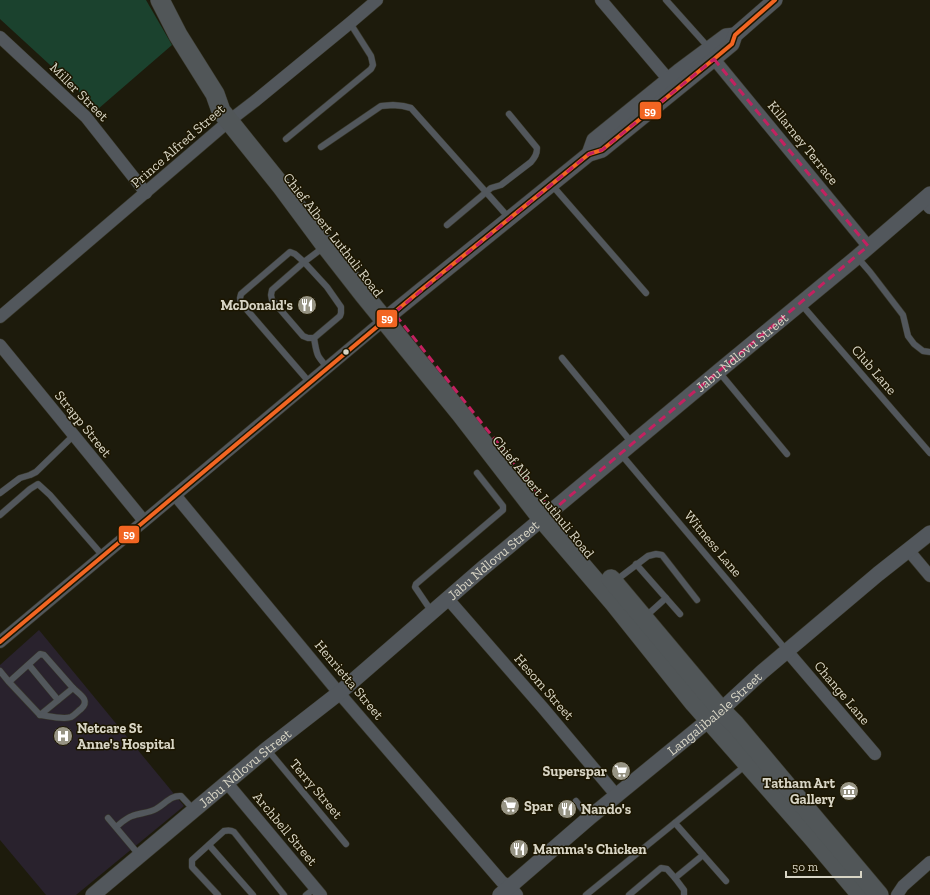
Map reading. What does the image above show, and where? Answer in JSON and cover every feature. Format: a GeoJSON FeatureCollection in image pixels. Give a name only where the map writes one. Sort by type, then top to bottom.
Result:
{"type":"FeatureCollection","features":[{"type":"Feature","properties":{"kind":"main road","name":"Chief Albert Luthuli Road"},"geometry":{"type":"LineString","coordinates":[[160,0],[178,35],[215,94],[221,111],[234,118],[304,196],[374,289],[389,317]]}},
{"type":"Feature","properties":{"kind":"main road","name":"Chief Albert Luthuli Road"},"geometry":{"type":"LineString","coordinates":[[234,118],[282,187],[326,245],[389,317],[460,413],[547,515],[614,603],[715,715],[744,736],[879,895]]}},
{"type":"Feature","properties":{"kind":"main road","name":"Chief Albert Luthuli Road"},"geometry":{"type":"LineString","coordinates":[[547,515],[613,582],[644,618],[715,715],[748,764],[861,895]]}},
{"type":"Feature","properties":{"kind":"street","name":"Prince Alfred Street"},"geometry":{"type":"LineString","coordinates":[[0,317],[234,118],[377,0]]}},
{"type":"Feature","properties":{"kind":"street"},"geometry":{"type":"LineString","coordinates":[[601,0],[672,84]]}},
{"type":"Feature","properties":{"kind":"street"},"geometry":{"type":"LineString","coordinates":[[0,642],[509,218],[588,154],[602,150],[672,84],[712,53],[716,48],[725,45],[734,39],[775,0]]}},
{"type":"Feature","properties":{"kind":"street","name":"Miller Street"},"geometry":{"type":"LineString","coordinates":[[0,37],[86,117],[146,193]]}},
{"type":"Feature","properties":{"kind":"street","name":"Killarney Terrace"},"geometry":{"type":"LineString","coordinates":[[712,53],[868,246]]}},
{"type":"Feature","properties":{"kind":"street","name":"Jabu Ndlovu Street"},"geometry":{"type":"LineString","coordinates":[[93,895],[267,749],[339,693],[620,453],[857,257],[868,246],[928,201]]}},
{"type":"Feature","properties":{"kind":"street","name":"Strapp Street"},"geometry":{"type":"LineString","coordinates":[[0,345],[144,521]]}},
{"type":"Feature","properties":{"kind":"street","name":"Henrietta Street"},"geometry":{"type":"LineString","coordinates":[[176,495],[339,693],[507,891]]}},
{"type":"Feature","properties":{"kind":"street","name":"Langalibalele Street"},"geometry":{"type":"LineString","coordinates":[[507,891],[589,818],[715,715],[762,672],[878,574],[930,533]]}},
{"type":"Feature","properties":{"kind":"street"},"geometry":{"type":"LineString","coordinates":[[909,551],[930,576]]}},
{"type":"Feature","properties":{"kind":"street","name":"Hesom Street"},"geometry":{"type":"LineString","coordinates":[[448,599],[543,708],[616,796]]}},
{"type":"Feature","properties":{"kind":"street","name":"Change Lane"},"geometry":{"type":"LineString","coordinates":[[787,651],[875,754]]}},
{"type":"Feature","properties":{"kind":"street","name":"Archbell Street"},"geometry":{"type":"LineString","coordinates":[[227,783],[314,893]]}},
{"type":"Feature","properties":{"kind":"street"},"geometry":{"type":"LineString","coordinates":[[879,895],[900,891],[930,862]]}},
{"type":"Feature","properties":{"kind":"lane"},"geometry":{"type":"LineString","coordinates":[[666,0],[712,53]]}},
{"type":"Feature","properties":{"kind":"lane"},"geometry":{"type":"LineString","coordinates":[[286,139],[373,65],[371,56],[350,23]]}},
{"type":"Feature","properties":{"kind":"lane"},"geometry":{"type":"LineString","coordinates":[[321,147],[381,106],[393,105],[411,108],[509,218]]}},
{"type":"Feature","properties":{"kind":"lane"},"geometry":{"type":"LineString","coordinates":[[447,225],[490,188],[501,185],[532,162],[537,153],[537,148],[509,114]]}},
{"type":"Feature","properties":{"kind":"lane"},"geometry":{"type":"LineString","coordinates":[[551,184],[646,293]]}},
{"type":"Feature","properties":{"kind":"lane"},"geometry":{"type":"LineString","coordinates":[[310,383],[241,303],[240,298],[241,294],[290,252],[294,254],[304,262],[326,287],[342,310],[340,316],[314,338],[303,336],[271,297],[272,290],[304,262],[326,245]]}},
{"type":"Feature","properties":{"kind":"lane"},"geometry":{"type":"LineString","coordinates":[[857,257],[903,315],[908,336],[914,344],[923,351],[930,352]]}},
{"type":"Feature","properties":{"kind":"lane","name":"Club Lane"},"geometry":{"type":"LineString","coordinates":[[800,303],[930,453]]}},
{"type":"Feature","properties":{"kind":"lane"},"geometry":{"type":"LineString","coordinates":[[314,338],[316,353],[328,368]]}},
{"type":"Feature","properties":{"kind":"lane"},"geometry":{"type":"LineString","coordinates":[[562,358],[632,443]]}},
{"type":"Feature","properties":{"kind":"lane"},"geometry":{"type":"LineString","coordinates":[[719,371],[787,454]]}},
{"type":"Feature","properties":{"kind":"lane"},"geometry":{"type":"LineString","coordinates":[[0,493],[20,478],[36,472],[74,436]]}},
{"type":"Feature","properties":{"kind":"lane","name":"Witness Lane"},"geometry":{"type":"LineString","coordinates":[[620,453],[787,651]]}},
{"type":"Feature","properties":{"kind":"lane"},"geometry":{"type":"LineString","coordinates":[[433,613],[415,588],[416,584],[503,510],[504,506],[477,473]]}},
{"type":"Feature","properties":{"kind":"lane"},"geometry":{"type":"LineString","coordinates":[[30,475],[50,495],[103,556]]}},
{"type":"Feature","properties":{"kind":"lane"},"geometry":{"type":"LineString","coordinates":[[0,515],[38,484]]}},
{"type":"Feature","properties":{"kind":"lane"},"geometry":{"type":"LineString","coordinates":[[613,582],[648,556],[656,554],[662,556],[697,600]]}},
{"type":"Feature","properties":{"kind":"lane"},"geometry":{"type":"LineString","coordinates":[[636,564],[680,614]]}},
{"type":"Feature","properties":{"kind":"lane"},"geometry":{"type":"LineString","coordinates":[[644,618],[666,598]]}},
{"type":"Feature","properties":{"kind":"lane"},"geometry":{"type":"LineString","coordinates":[[0,671],[9,682],[40,715],[69,717],[85,706],[86,703],[85,700],[44,655],[40,654],[9,682]]}},
{"type":"Feature","properties":{"kind":"lane"},"geometry":{"type":"LineString","coordinates":[[29,665],[58,700]]}},
{"type":"Feature","properties":{"kind":"lane"},"geometry":{"type":"LineString","coordinates":[[40,715],[73,688]]}},
{"type":"Feature","properties":{"kind":"lane","name":"Terry Street"},"geometry":{"type":"LineString","coordinates":[[267,749],[346,844]]}},
{"type":"Feature","properties":{"kind":"lane"},"geometry":{"type":"LineString","coordinates":[[586,895],[748,764]]}},
{"type":"Feature","properties":{"kind":"lane"},"geometry":{"type":"LineString","coordinates":[[116,827],[130,817],[156,808],[171,798],[177,796],[181,796],[194,811]]}},
{"type":"Feature","properties":{"kind":"lane"},"geometry":{"type":"LineString","coordinates":[[576,801],[589,818]]}},
{"type":"Feature","properties":{"kind":"lane"},"geometry":{"type":"LineString","coordinates":[[108,818],[140,856]]}},
{"type":"Feature","properties":{"kind":"lane"},"geometry":{"type":"LineString","coordinates":[[675,823],[726,881]]}},
{"type":"Feature","properties":{"kind":"lane"},"geometry":{"type":"LineString","coordinates":[[218,895],[192,867],[192,860],[224,831],[231,830],[284,895]]}},
{"type":"Feature","properties":{"kind":"lane"},"geometry":{"type":"LineString","coordinates":[[209,845],[252,895]]}},
{"type":"Feature","properties":{"kind":"lane"},"geometry":{"type":"LineString","coordinates":[[675,878],[703,855]]}},
{"type":"Feature","properties":{"kind":"lane"},"geometry":{"type":"LineString","coordinates":[[629,895],[661,868],[667,869],[675,878],[684,890],[684,895]]}},
{"type":"Feature","properties":{"kind":"highlighted area"},"geometry":{"type":"Polygon","coordinates":[[[714,59],[868,246],[552,511],[394,313],[589,154],[602,150],[714,59]]]}},
{"type":"Feature","properties":{"kind":"shaded area","name":"Netcare St Anne's Hospital"},"geometry":{"type":"Polygon","coordinates":[[[39,630],[184,806],[76,895],[46,895],[0,840],[0,665],[39,630]]]}},
{"type":"Feature","properties":{"kind":"green space"},"geometry":{"type":"Polygon","coordinates":[[[0,0],[146,0],[172,45],[98,109],[0,19],[0,0]]]}},
{"type":"Feature","properties":{"kind":"transit line","name":"59"},"geometry":{"type":"LineString","coordinates":[[0,642],[421,290],[589,154],[602,150],[714,59],[732,44],[735,35],[775,0]]}},
{"type":"Feature","properties":{"kind":"place","name":"McDonald's"},"geometry":{"type":"Point","coordinates":[307,305]}},
{"type":"Feature","properties":{"kind":"place","name":"Netcare St Anne's Hospital"},"geometry":{"type":"Point","coordinates":[63,736]}},
{"type":"Feature","properties":{"kind":"place","name":"Superspar"},"geometry":{"type":"Point","coordinates":[621,771]}},
{"type":"Feature","properties":{"kind":"place","name":"Tatham Art Gallery"},"geometry":{"type":"Point","coordinates":[849,791]}},
{"type":"Feature","properties":{"kind":"place","name":"Spar"},"geometry":{"type":"Point","coordinates":[510,806]}},
{"type":"Feature","properties":{"kind":"place","name":"Nando's"},"geometry":{"type":"Point","coordinates":[567,809]}},
{"type":"Feature","properties":{"kind":"place","name":"Mamma's Chicken"},"geometry":{"type":"Point","coordinates":[519,849]}}]}
